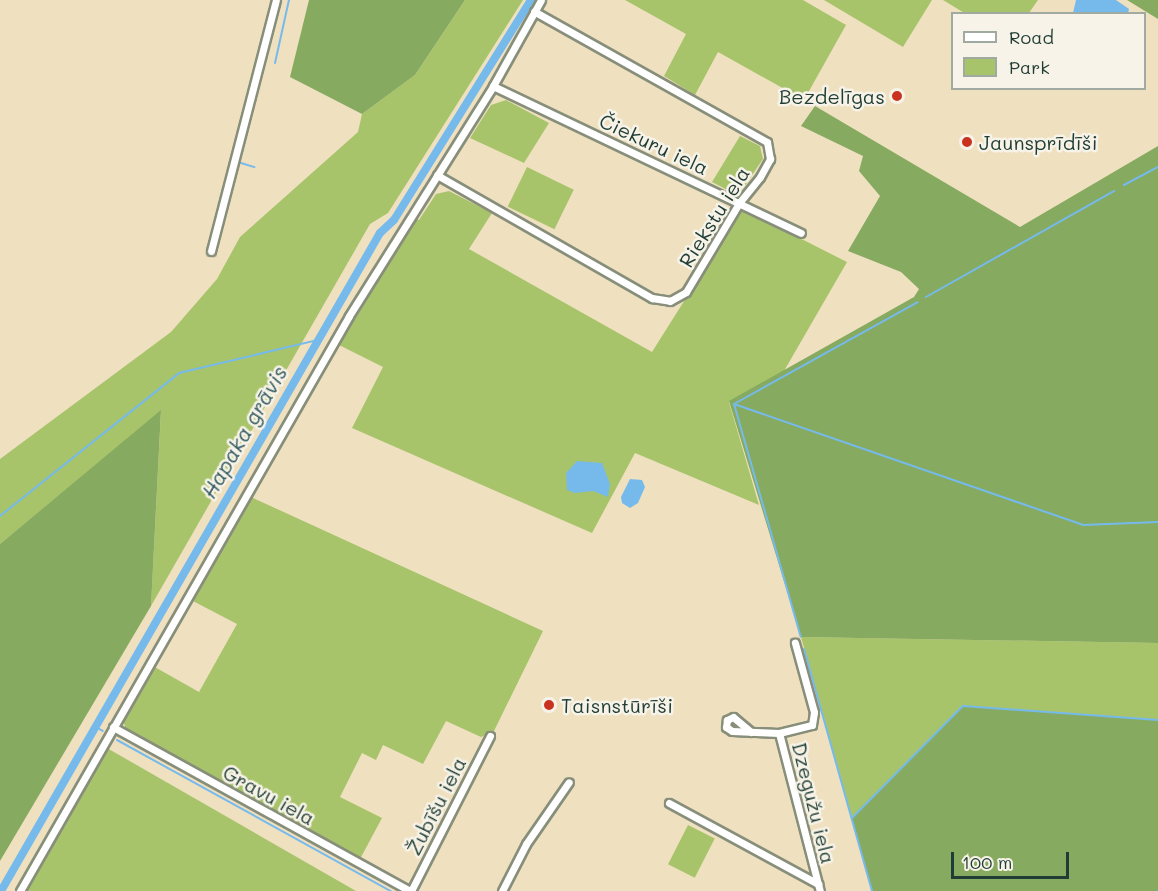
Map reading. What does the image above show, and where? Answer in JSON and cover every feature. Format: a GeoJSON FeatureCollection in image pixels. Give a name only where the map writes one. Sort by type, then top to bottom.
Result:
{"type":"FeatureCollection","features":[{"type":"Feature","properties":{"kind":"street"},"geometry":{"type":"LineString","coordinates":[[211,251],[276,0]]}},
{"type":"Feature","properties":{"kind":"street"},"geometry":{"type":"LineString","coordinates":[[20,891],[354,307],[493,86],[541,0]]}},
{"type":"Feature","properties":{"kind":"street","name":"Riekstu iela"},"geometry":{"type":"LineString","coordinates":[[437,175],[652,298],[670,301],[686,292],[739,203],[770,159],[768,142],[534,11]]}},
{"type":"Feature","properties":{"kind":"street","name":"Čiekuru iela"},"geometry":{"type":"LineString","coordinates":[[493,86],[801,233]]}},
{"type":"Feature","properties":{"kind":"street","name":"Dzegužu iela"},"geometry":{"type":"LineString","coordinates":[[795,643],[814,712],[812,725],[779,733],[819,887]]}},
{"type":"Feature","properties":{"kind":"street","name":"Gravu iela"},"geometry":{"type":"LineString","coordinates":[[113,727],[410,891]]}},
{"type":"Feature","properties":{"kind":"street"},"geometry":{"type":"LineString","coordinates":[[751,732],[779,733]]}},
{"type":"Feature","properties":{"kind":"street","name":"Žubīšu iela"},"geometry":{"type":"LineString","coordinates":[[410,891],[490,736]]}},
{"type":"Feature","properties":{"kind":"street"},"geometry":{"type":"LineString","coordinates":[[502,891],[526,844],[569,782]]}},
{"type":"Feature","properties":{"kind":"street"},"geometry":{"type":"LineString","coordinates":[[669,803],[819,887]]}},
{"type":"Feature","properties":{"kind":"green space"},"geometry":{"type":"Polygon","coordinates":[[[309,0],[465,0],[415,75],[362,114],[290,77],[309,0]]]}},
{"type":"Feature","properties":{"kind":"green space"},"geometry":{"type":"Polygon","coordinates":[[[465,0],[523,0],[388,213],[370,224],[151,606],[161,411],[0,544],[0,459],[171,332],[217,279],[240,237],[358,132],[362,114],[415,75],[465,0]]]}},
{"type":"Feature","properties":{"kind":"green space"},"geometry":{"type":"Polygon","coordinates":[[[625,0],[803,0],[846,25],[804,100],[718,52],[695,95],[664,76],[686,34],[625,0]]]}},
{"type":"Feature","properties":{"kind":"green space"},"geometry":{"type":"Polygon","coordinates":[[[824,0],[932,0],[903,47],[824,0]]]}},
{"type":"Feature","properties":{"kind":"green space"},"geometry":{"type":"Polygon","coordinates":[[[943,0],[1038,0],[1030,12],[963,12],[943,0]]]}},
{"type":"Feature","properties":{"kind":"green space"},"geometry":{"type":"Polygon","coordinates":[[[1127,0],[1158,0],[1158,19],[1127,0]]]}},
{"type":"Feature","properties":{"kind":"green space"},"geometry":{"type":"Polygon","coordinates":[[[506,100],[549,123],[524,163],[470,138],[491,105],[506,100]]]}},
{"type":"Feature","properties":{"kind":"green space"},"geometry":{"type":"Polygon","coordinates":[[[815,106],[1020,227],[1158,146],[1158,643],[801,637],[729,401],[914,297],[919,289],[901,272],[848,251],[880,196],[859,171],[863,156],[801,126],[815,106]]]}},
{"type":"Feature","properties":{"kind":"green space"},"geometry":{"type":"Polygon","coordinates":[[[740,136],[760,146],[763,159],[744,187],[731,192],[712,182],[740,136]]]}},
{"type":"Feature","properties":{"kind":"green space"},"geometry":{"type":"Polygon","coordinates":[[[527,167],[574,190],[554,229],[508,207],[527,167]]]}},
{"type":"Feature","properties":{"kind":"green space"},"geometry":{"type":"Polygon","coordinates":[[[449,191],[492,213],[469,249],[652,352],[742,209],[847,262],[784,371],[729,402],[759,505],[635,453],[592,533],[352,428],[383,367],[339,345],[415,218],[419,220],[436,194],[449,191]]]}},
{"type":"Feature","properties":{"kind":"green space"},"geometry":{"type":"Polygon","coordinates":[[[161,410],[151,606],[0,861],[0,544],[161,410]]]}},
{"type":"Feature","properties":{"kind":"green space"},"geometry":{"type":"Polygon","coordinates":[[[251,497],[543,631],[494,731],[481,737],[446,721],[423,764],[383,745],[376,760],[362,753],[340,797],[382,818],[360,859],[126,730],[123,720],[153,666],[199,692],[237,624],[191,600],[251,497]]]}},
{"type":"Feature","properties":{"kind":"green space"},"geometry":{"type":"Polygon","coordinates":[[[801,637],[1158,643],[1158,720],[963,706],[852,818],[801,637]]]}},
{"type":"Feature","properties":{"kind":"green space"},"geometry":{"type":"Polygon","coordinates":[[[963,706],[1158,720],[1158,891],[872,891],[852,818],[963,706]]]}},
{"type":"Feature","properties":{"kind":"green space"},"geometry":{"type":"Polygon","coordinates":[[[107,748],[356,891],[26,891],[107,748]]]}},
{"type":"Feature","properties":{"kind":"green space"},"geometry":{"type":"Polygon","coordinates":[[[688,825],[715,839],[695,878],[668,864],[688,825]]]}},
{"type":"Feature","properties":{"kind":"water"},"geometry":{"type":"Polygon","coordinates":[[[1076,0],[1116,0],[1129,9],[1128,12],[1073,12],[1076,0]]]}},
{"type":"Feature","properties":{"kind":"water"},"geometry":{"type":"Polygon","coordinates":[[[577,461],[602,463],[610,484],[608,497],[593,491],[575,493],[567,490],[566,473],[577,461]]]}},
{"type":"Feature","properties":{"kind":"water"},"geometry":{"type":"Polygon","coordinates":[[[630,479],[642,480],[645,487],[638,503],[630,508],[622,503],[621,497],[630,479]]]}},
{"type":"Feature","properties":{"kind":"waterway"},"geometry":{"type":"LineString","coordinates":[[275,63],[289,0]]}},
{"type":"Feature","properties":{"kind":"waterway","name":"Hapaka grāvis"},"geometry":{"type":"LineString","coordinates":[[1,891],[380,233],[394,220],[531,0]]}},
{"type":"Feature","properties":{"kind":"waterway"},"geometry":{"type":"LineString","coordinates":[[241,163],[254,167]]}},
{"type":"Feature","properties":{"kind":"waterway"},"geometry":{"type":"LineString","coordinates":[[1124,185],[1158,167]]}},
{"type":"Feature","properties":{"kind":"waterway"},"geometry":{"type":"LineString","coordinates":[[926,297],[1114,191]]}},
{"type":"Feature","properties":{"kind":"waterway"},"geometry":{"type":"LineString","coordinates":[[734,404],[918,302]]}},
{"type":"Feature","properties":{"kind":"waterway"},"geometry":{"type":"LineString","coordinates":[[0,516],[179,373],[318,340]]}},
{"type":"Feature","properties":{"kind":"waterway"},"geometry":{"type":"LineString","coordinates":[[734,404],[1083,525],[1158,522]]}},
{"type":"Feature","properties":{"kind":"waterway"},"geometry":{"type":"LineString","coordinates":[[734,404],[801,637]]}},
{"type":"Feature","properties":{"kind":"waterway"},"geometry":{"type":"LineString","coordinates":[[804,649],[872,891]]}},
{"type":"Feature","properties":{"kind":"waterway"},"geometry":{"type":"LineString","coordinates":[[852,818],[963,706],[1158,720]]}},
{"type":"Feature","properties":{"kind":"waterway","name":"Hapaka grāvis"},"geometry":{"type":"LineString","coordinates":[[94,726],[103,731]]}},
{"type":"Feature","properties":{"kind":"waterway"},"geometry":{"type":"LineString","coordinates":[[117,740],[391,891]]}},
{"type":"Feature","properties":{"kind":"place","name":"Bezdelīgas"},"geometry":{"type":"Point","coordinates":[897,96]}},
{"type":"Feature","properties":{"kind":"place","name":"Jaunsprīdīši"},"geometry":{"type":"Point","coordinates":[967,142]}},
{"type":"Feature","properties":{"kind":"place","name":"Taisnstūrīši"},"geometry":{"type":"Point","coordinates":[549,705]}}]}
